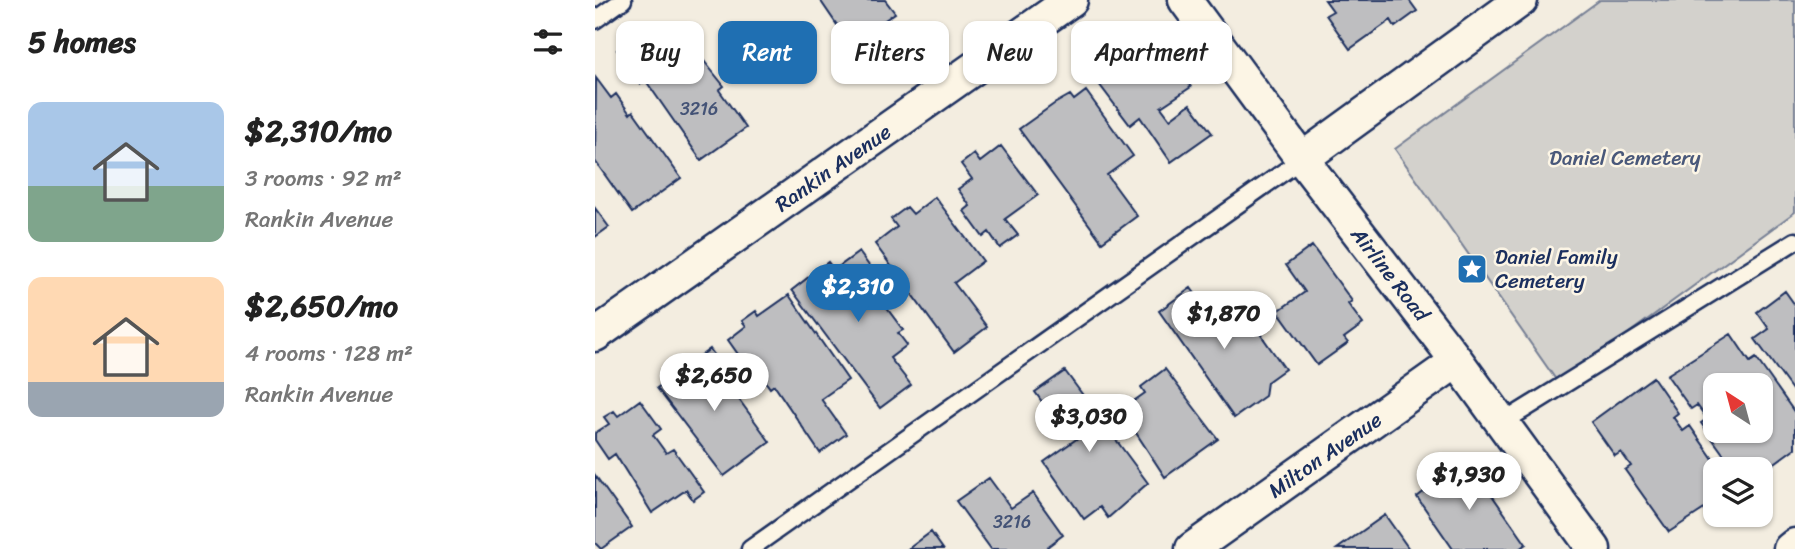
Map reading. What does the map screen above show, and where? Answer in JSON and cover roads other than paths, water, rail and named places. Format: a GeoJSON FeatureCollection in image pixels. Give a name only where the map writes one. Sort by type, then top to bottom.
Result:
{"type":"FeatureCollection","features":[{"type":"Feature","properties":{"kind":"street","name":"Rankin Avenue"},"geometry":{"type":"LineString","coordinates":[[595,335],[1071,0]]}},
{"type":"Feature","properties":{"kind":"street","name":"Airline Road"},"geometry":{"type":"LineString","coordinates":[[1185,0],[1302,159],[1457,361],[1594,549]]}},
{"type":"Feature","properties":{"kind":"street"},"geometry":{"type":"LineString","coordinates":[[1302,159],[1521,0]]}},
{"type":"Feature","properties":{"kind":"street","name":"Milton Avenue"},"geometry":{"type":"LineString","coordinates":[[1192,549],[1457,361]]}},
{"type":"Feature","properties":{"kind":"street"},"geometry":{"type":"LineString","coordinates":[[1790,549],[1795,545]]}},
{"type":"Feature","properties":{"kind":"lane"},"geometry":{"type":"LineString","coordinates":[[595,20],[623,0]]}},
{"type":"Feature","properties":{"kind":"lane"},"geometry":{"type":"LineString","coordinates":[[750,549],[1302,159]]}},
{"type":"Feature","properties":{"kind":"lane"},"geometry":{"type":"LineString","coordinates":[[1502,423],[1795,241]]}},
{"type":"Feature","properties":{"kind":"place","name":"Daniel Family Cemetery"},"geometry":{"type":"Point","coordinates":[1472,269]}},
{"type":"Feature","properties":{"kind":"park label","name":"Daniel Cemetery"},"geometry":{"type":"Point","coordinates":[1625,158]}}]}
